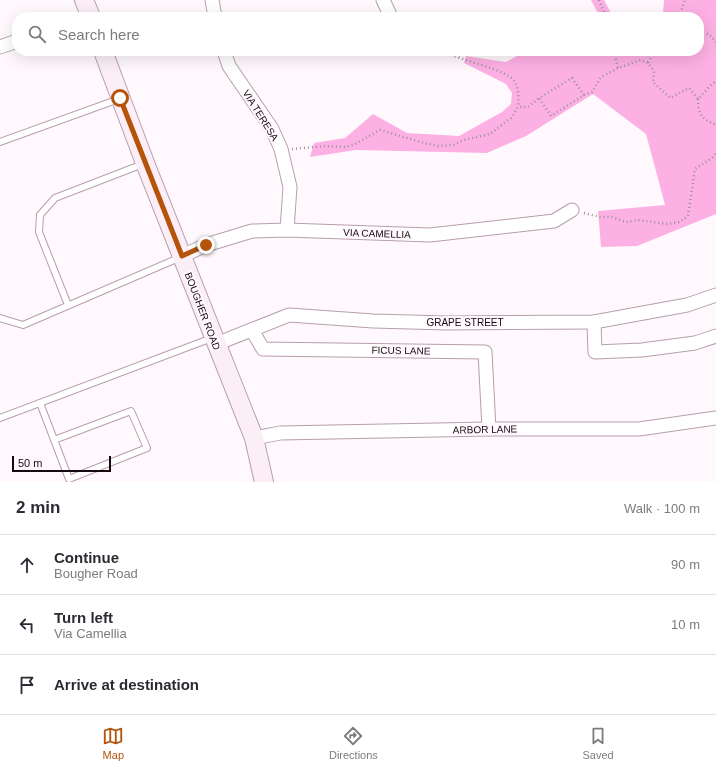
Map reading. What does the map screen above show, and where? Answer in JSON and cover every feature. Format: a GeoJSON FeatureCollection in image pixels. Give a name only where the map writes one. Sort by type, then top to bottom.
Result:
{"type":"FeatureCollection","features":[{"type":"Feature","properties":{"kind":"street"},"geometry":{"type":"LineString","coordinates":[[212,0],[214,12]]}},
{"type":"Feature","properties":{"kind":"street"},"geometry":{"type":"LineString","coordinates":[[383,0],[389,12]]}},
{"type":"Feature","properties":{"kind":"street"},"geometry":{"type":"LineString","coordinates":[[0,48],[12,43]]}},
{"type":"Feature","properties":{"kind":"street","name":"BOUGHER ROAD"},"geometry":{"type":"LineString","coordinates":[[105,56],[145,163],[254,438],[264,482]]}},
{"type":"Feature","properties":{"kind":"street","name":"VIA TERESA"},"geometry":{"type":"LineString","coordinates":[[226,56],[229,66],[272,129],[281,149],[290,187],[287,230]]}},
{"type":"Feature","properties":{"kind":"street","name":"VIA CAMELLIA"},"geometry":{"type":"LineString","coordinates":[[182,256],[206,245],[252,231],[287,230],[430,235],[554,222],[572,210]]}},
{"type":"Feature","properties":{"kind":"street","name":"GRAPE STREET"},"geometry":{"type":"LineString","coordinates":[[215,341],[252,330],[289,315],[373,321],[447,323],[594,322],[687,305],[716,294]]}},
{"type":"Feature","properties":{"kind":"street"},"geometry":{"type":"LineString","coordinates":[[594,322],[595,352],[642,350],[695,343],[716,336]]}},
{"type":"Feature","properties":{"kind":"street","name":"FICUS LANE"},"geometry":{"type":"LineString","coordinates":[[252,330],[263,349],[485,352],[489,429]]}},
{"type":"Feature","properties":{"kind":"street","name":"ARBOR LANE"},"geometry":{"type":"LineString","coordinates":[[254,438],[280,433],[489,429],[639,429],[716,418]]}},
{"type":"Feature","properties":{"kind":"lane"},"geometry":{"type":"LineString","coordinates":[[0,142],[120,98]]}},
{"type":"Feature","properties":{"kind":"lane"},"geometry":{"type":"LineString","coordinates":[[68,305],[39,232],[40,215],[55,198],[145,163]]}},
{"type":"Feature","properties":{"kind":"lane"},"geometry":{"type":"LineString","coordinates":[[0,318],[23,325],[182,256]]}},
{"type":"Feature","properties":{"kind":"lane"},"geometry":{"type":"LineString","coordinates":[[0,418],[40,402],[215,341]]}},
{"type":"Feature","properties":{"kind":"lane"},"geometry":{"type":"LineString","coordinates":[[40,402],[54,440],[69,479],[147,448],[131,411],[54,440]]}},
{"type":"Feature","properties":{"kind":"path"},"geometry":{"type":"LineString","coordinates":[[599,0],[604,12]]}},
{"type":"Feature","properties":{"kind":"path"},"geometry":{"type":"LineString","coordinates":[[681,12],[685,0]]}},
{"type":"Feature","properties":{"kind":"path"},"geometry":{"type":"LineString","coordinates":[[704,33],[709,34],[716,42]]}},
{"type":"Feature","properties":{"kind":"path"},"geometry":{"type":"LineString","coordinates":[[281,149],[325,146],[346,147],[355,144],[380,130],[439,146],[453,145],[464,140],[490,134],[511,118],[518,107],[519,95],[515,82],[507,74],[455,56]]}},
{"type":"Feature","properties":{"kind":"path"},"geometry":{"type":"LineString","coordinates":[[615,56],[618,68]]}},
{"type":"Feature","properties":{"kind":"path"},"geometry":{"type":"LineString","coordinates":[[648,63],[652,56]]}},
{"type":"Feature","properties":{"kind":"path"},"geometry":{"type":"LineString","coordinates":[[539,98],[551,116],[584,95],[592,92],[600,77],[618,68],[641,60],[648,63],[654,71],[653,82],[670,98],[689,88],[698,99],[698,108],[704,119],[716,124]]}},
{"type":"Feature","properties":{"kind":"path"},"geometry":{"type":"LineString","coordinates":[[518,107],[528,107],[539,98],[572,78],[584,95]]}},
{"type":"Feature","properties":{"kind":"path"},"geometry":{"type":"LineString","coordinates":[[698,99],[716,81]]}},
{"type":"Feature","properties":{"kind":"path"},"geometry":{"type":"LineString","coordinates":[[572,210],[600,217],[612,217],[626,222],[638,220],[667,224],[679,222],[688,216],[695,169],[712,158],[716,153]]}},
{"type":"Feature","properties":{"kind":"shaded area"},"geometry":{"type":"Polygon","coordinates":[[[591,0],[604,0],[610,12],[597,12],[591,0]]]}},
{"type":"Feature","properties":{"kind":"shaded area"},"geometry":{"type":"Polygon","coordinates":[[[664,0],[716,0],[716,214],[637,246],[601,247],[598,211],[665,205],[646,134],[593,94],[526,136],[487,153],[356,150],[310,157],[314,143],[345,138],[373,114],[407,133],[459,136],[502,112],[511,104],[512,93],[506,84],[464,63],[466,56],[506,62],[517,56],[704,56],[704,12],[663,12],[664,0]]]}},
{"type":"Feature","properties":{"kind":"route"},"geometry":{"type":"LineString","coordinates":[[120,98],[182,256],[206,245]]}}]}
